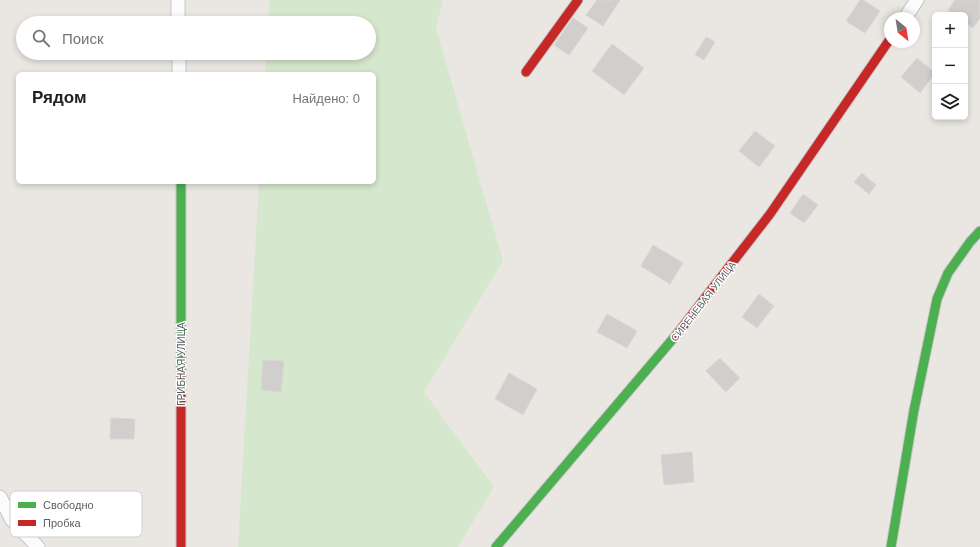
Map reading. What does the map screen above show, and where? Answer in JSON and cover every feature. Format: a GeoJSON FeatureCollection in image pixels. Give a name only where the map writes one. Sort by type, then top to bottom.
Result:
{"type":"FeatureCollection","features":[{"type":"Feature","properties":{"kind":"street"},"geometry":{"type":"LineString","coordinates":[[178,0],[178,16]]}},
{"type":"Feature","properties":{"kind":"street"},"geometry":{"type":"LineString","coordinates":[[526,72],[578,0]]}},
{"type":"Feature","properties":{"kind":"street"},"geometry":{"type":"LineString","coordinates":[[909,12],[917,0]]}},
{"type":"Feature","properties":{"kind":"street","name":"СИРЕНЕВАЯ УЛИЦА"},"geometry":{"type":"LineString","coordinates":[[496,547],[681,330],[770,214],[884,48]]}},
{"type":"Feature","properties":{"kind":"street"},"geometry":{"type":"LineString","coordinates":[[179,60],[179,72]]}},
{"type":"Feature","properties":{"kind":"street","name":"ГРИБНАЯ УЛИЦА"},"geometry":{"type":"LineString","coordinates":[[181,184],[181,547]]}},
{"type":"Feature","properties":{"kind":"street"},"geometry":{"type":"LineString","coordinates":[[891,547],[914,410],[937,299],[948,273],[970,242],[980,231]]}},
{"type":"Feature","properties":{"kind":"street"},"geometry":{"type":"LineString","coordinates":[[0,497],[10,516]]}},
{"type":"Feature","properties":{"kind":"street"},"geometry":{"type":"LineString","coordinates":[[28,537],[38,547]]}},
{"type":"Feature","properties":{"kind":"green space"},"geometry":{"type":"Polygon","coordinates":[[[270,0],[443,0],[436,28],[503,261],[424,392],[494,487],[458,547],[238,547],[259,184],[376,184],[376,72],[265,72],[266,60],[376,60],[376,16],[269,16],[270,0]]]}},
{"type":"Feature","properties":{"kind":"building"},"geometry":{"type":"Polygon","coordinates":[[[597,0],[620,0],[603,26],[586,15],[597,0]]]}},
{"type":"Feature","properties":{"kind":"building"},"geometry":{"type":"Polygon","coordinates":[[[860,0],[863,0],[880,11],[865,33],[846,21],[860,0]]]}},
{"type":"Feature","properties":{"kind":"building"},"geometry":{"type":"Polygon","coordinates":[[[955,0],[980,0],[980,18],[973,28],[968,24],[968,12],[951,12],[948,10],[955,0]]]}},
{"type":"Feature","properties":{"kind":"building"},"geometry":{"type":"Polygon","coordinates":[[[573,18],[588,28],[569,55],[554,45],[573,18]]]}},
{"type":"Feature","properties":{"kind":"building"},"geometry":{"type":"Polygon","coordinates":[[[706,37],[715,42],[704,60],[695,55],[706,37]]]}},
{"type":"Feature","properties":{"kind":"building"},"geometry":{"type":"Polygon","coordinates":[[[612,44],[644,68],[624,95],[592,71],[612,44]]]}},
{"type":"Feature","properties":{"kind":"building"},"geometry":{"type":"Polygon","coordinates":[[[917,58],[932,70],[932,77],[920,93],[901,77],[917,58]]]}},
{"type":"Feature","properties":{"kind":"building"},"geometry":{"type":"Polygon","coordinates":[[[755,131],[775,146],[759,167],[739,151],[755,131]]]}},
{"type":"Feature","properties":{"kind":"building"},"geometry":{"type":"Polygon","coordinates":[[[862,173],[876,185],[869,194],[854,182],[862,173]]]}},
{"type":"Feature","properties":{"kind":"building"},"geometry":{"type":"Polygon","coordinates":[[[803,194],[818,205],[804,223],[790,213],[803,194]]]}},
{"type":"Feature","properties":{"kind":"building"},"geometry":{"type":"Polygon","coordinates":[[[653,245],[683,263],[670,284],[641,266],[653,245]]]}},
{"type":"Feature","properties":{"kind":"building"},"geometry":{"type":"Polygon","coordinates":[[[759,294],[774,306],[757,328],[742,317],[759,294]]]}},
{"type":"Feature","properties":{"kind":"building"},"geometry":{"type":"Polygon","coordinates":[[[607,314],[637,331],[627,348],[597,332],[607,314]]]}},
{"type":"Feature","properties":{"kind":"building"},"geometry":{"type":"Polygon","coordinates":[[[720,358],[740,378],[726,392],[706,371],[720,358]]]}},
{"type":"Feature","properties":{"kind":"building"},"geometry":{"type":"Polygon","coordinates":[[[263,360],[284,361],[281,392],[261,390],[263,360]]]}},
{"type":"Feature","properties":{"kind":"building"},"geometry":{"type":"Polygon","coordinates":[[[509,373],[537,389],[523,415],[495,399],[509,373]]]}},
{"type":"Feature","properties":{"kind":"building"},"geometry":{"type":"Polygon","coordinates":[[[111,418],[135,419],[134,439],[110,439],[111,418]]]}},
{"type":"Feature","properties":{"kind":"building"},"geometry":{"type":"Polygon","coordinates":[[[692,452],[694,482],[664,485],[661,455],[692,452]]]}},
{"type":"Feature","properties":{"kind":"traffic: fast"},"geometry":{"type":"LineString","coordinates":[[181,184],[181,378]]}},
{"type":"Feature","properties":{"kind":"traffic: fast"},"geometry":{"type":"LineString","coordinates":[[891,547],[914,410],[937,299],[948,273],[970,242],[980,231]]}},
{"type":"Feature","properties":{"kind":"traffic: fast"},"geometry":{"type":"LineString","coordinates":[[496,547],[677,334]]}},
{"type":"Feature","properties":{"kind":"traffic: jam"},"geometry":{"type":"LineString","coordinates":[[526,72],[578,0]]}},
{"type":"Feature","properties":{"kind":"traffic: jam"},"geometry":{"type":"LineString","coordinates":[[677,334],[770,214],[884,48]]}},
{"type":"Feature","properties":{"kind":"traffic: jam"},"geometry":{"type":"LineString","coordinates":[[181,378],[181,547]]}}]}
